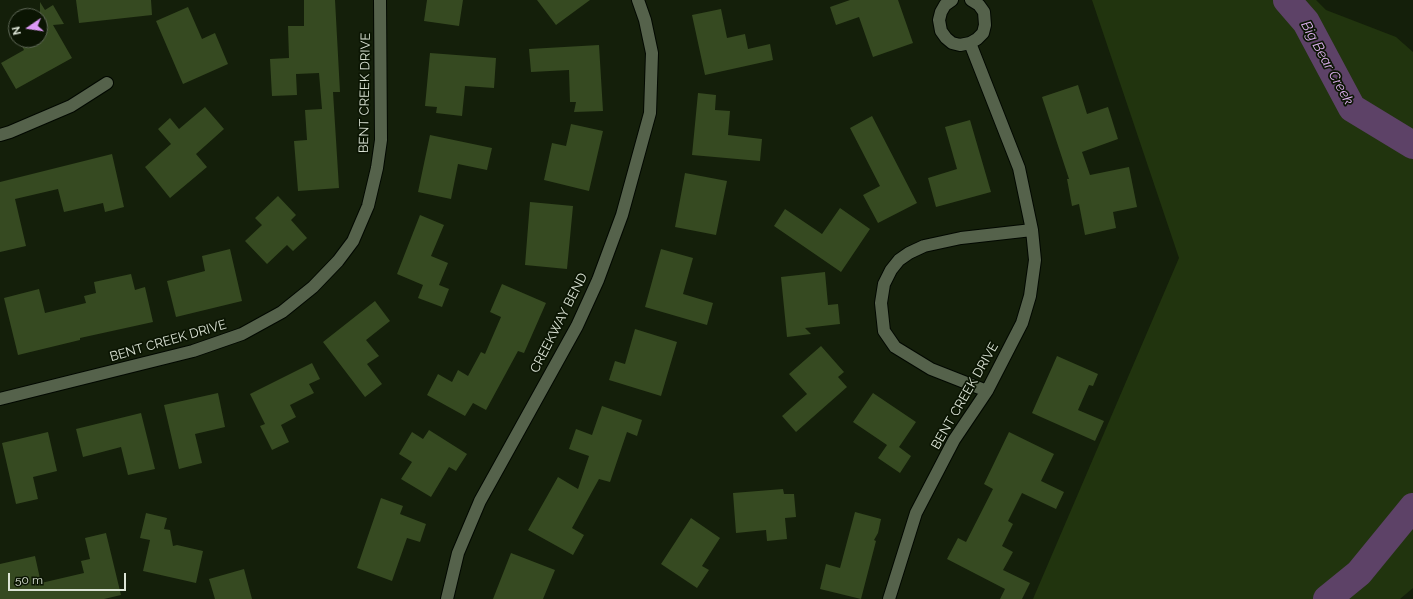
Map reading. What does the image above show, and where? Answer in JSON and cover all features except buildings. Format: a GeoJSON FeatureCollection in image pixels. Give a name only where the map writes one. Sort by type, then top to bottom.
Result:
{"type":"FeatureCollection","features":[{"type":"Feature","properties":{"kind":"street","name":"BENT CREEK DRIVE"},"geometry":{"type":"LineString","coordinates":[[0,399],[193,350],[242,334],[282,312],[313,287],[338,261],[353,241],[368,206],[377,168],[381,140],[380,0]]}},
{"type":"Feature","properties":{"kind":"street","name":"CREEKWAY BEND"},"geometry":{"type":"LineString","coordinates":[[447,599],[458,553],[480,501],[577,326],[598,280],[622,214],[650,113],[652,54],[645,20],[638,0]]}},
{"type":"Feature","properties":{"kind":"street"},"geometry":{"type":"LineString","coordinates":[[952,0],[945,5],[939,20],[941,31],[946,38],[960,45],[970,43],[983,33],[985,25],[984,12],[979,5],[972,0]]}},
{"type":"Feature","properties":{"kind":"street","name":"BENT CREEK DRIVE"},"geometry":{"type":"LineString","coordinates":[[889,599],[916,513],[954,440],[987,392],[1022,323],[1030,296],[1034,260],[1032,230],[1019,168],[970,43]]}},
{"type":"Feature","properties":{"kind":"street"},"geometry":{"type":"LineString","coordinates":[[0,135],[71,106],[107,83]]}},
{"type":"Feature","properties":{"kind":"street"},"geometry":{"type":"LineString","coordinates":[[987,392],[931,369],[895,347],[884,331],[881,303],[884,284],[891,270],[899,260],[909,252],[924,246],[962,238],[1032,230]]}},
{"type":"Feature","properties":{"kind":"green space"},"geometry":{"type":"Polygon","coordinates":[[[1092,0],[1316,0],[1326,10],[1396,37],[1413,52],[1413,588],[1400,599],[1033,599],[1179,258],[1092,0]]]}},
{"type":"Feature","properties":{"kind":"waterway","name":"Big Bear Creek"},"geometry":{"type":"LineString","coordinates":[[1287,0],[1306,22],[1352,108],[1413,145]]}},
{"type":"Feature","properties":{"kind":"waterway","name":"Big Bear Creek"},"geometry":{"type":"LineString","coordinates":[[1327,599],[1359,573],[1413,507]]}}]}
